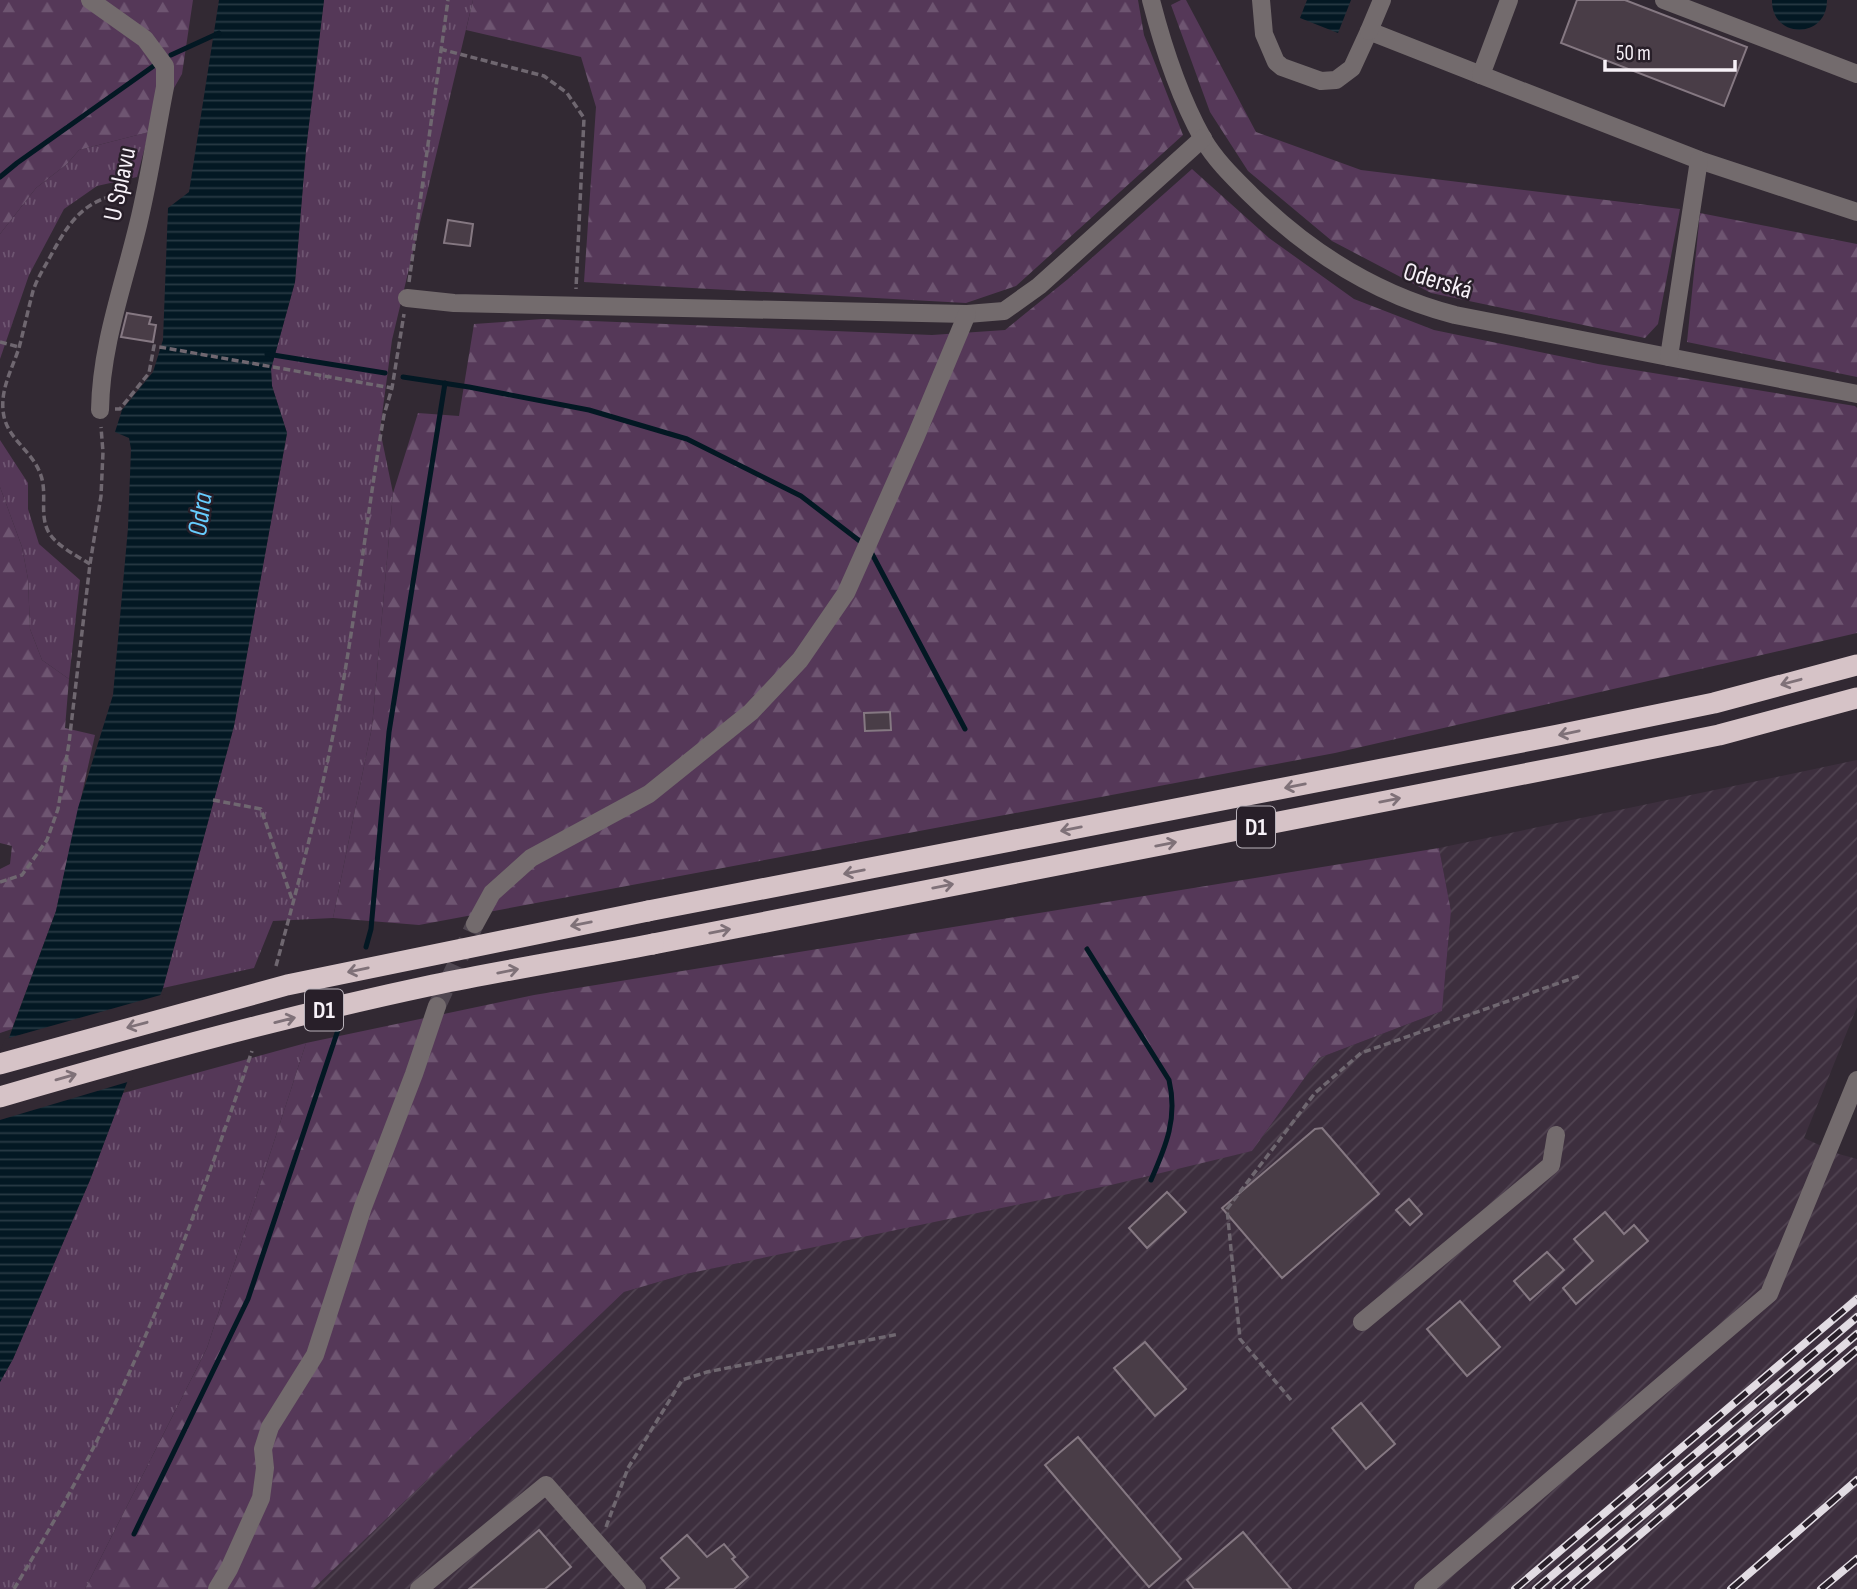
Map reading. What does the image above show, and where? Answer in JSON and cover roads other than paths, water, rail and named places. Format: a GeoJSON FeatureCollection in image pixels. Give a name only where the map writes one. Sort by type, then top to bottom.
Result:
{"type":"FeatureCollection","features":[{"type":"Feature","properties":{"kind":"highway","name":"D1"},"geometry":{"type":"LineString","coordinates":[[0,1064],[287,985],[648,911],[1558,735],[1714,703],[1857,665]]}},
{"type":"Feature","properties":{"kind":"highway","name":"D1"},"geometry":{"type":"LineString","coordinates":[[0,1097],[146,1054],[434,985],[1591,761],[1719,735],[1857,698]]}},
{"type":"Feature","properties":{"kind":"street","name":"U Splavu"},"geometry":{"type":"LineString","coordinates":[[90,0],[145,39],[165,66],[165,87],[144,194],[111,329],[101,384],[100,410]]}},
{"type":"Feature","properties":{"kind":"street","name":"Oderská"},"geometry":{"type":"LineString","coordinates":[[1151,0],[1175,78],[1203,138],[1226,170],[1271,214],[1347,271],[1390,294],[1455,315],[1857,394]]}},
{"type":"Feature","properties":{"kind":"street"},"geometry":{"type":"LineString","coordinates":[[1261,0],[1264,34],[1276,62],[1282,67],[1321,81],[1336,80],[1352,68],[1382,0]]}},
{"type":"Feature","properties":{"kind":"street"},"geometry":{"type":"LineString","coordinates":[[1481,75],[1509,0]]}},
{"type":"Feature","properties":{"kind":"street"},"geometry":{"type":"LineString","coordinates":[[1664,0],[1857,74]]}},
{"type":"Feature","properties":{"kind":"street"},"geometry":{"type":"LineString","coordinates":[[1369,31],[1699,160],[1857,212]]}},
{"type":"Feature","properties":{"kind":"street"},"geometry":{"type":"LineString","coordinates":[[407,298],[454,303],[967,314],[1004,310],[1039,286],[1203,138]]}},
{"type":"Feature","properties":{"kind":"street"},"geometry":{"type":"LineString","coordinates":[[1669,357],[1699,160]]}},
{"type":"Feature","properties":{"kind":"street"},"geometry":{"type":"LineString","coordinates":[[475,924],[492,894],[531,858],[649,793],[751,712],[800,660],[846,593],[967,314]]}},
{"type":"Feature","properties":{"kind":"street"},"geometry":{"type":"LineString","coordinates":[[217,1589],[261,1498],[265,1468],[263,1450],[270,1427],[315,1355],[363,1207],[437,1006]]}},
{"type":"Feature","properties":{"kind":"street"},"geometry":{"type":"LineString","coordinates":[[1423,1589],[1769,1294],[1857,1080]]}},
{"type":"Feature","properties":{"kind":"street"},"geometry":{"type":"LineString","coordinates":[[1362,1322],[1551,1165],[1556,1135]]}},
{"type":"Feature","properties":{"kind":"street"},"geometry":{"type":"LineString","coordinates":[[419,1589],[546,1485],[637,1589]]}},
{"type":"Feature","properties":{"kind":"water","name":"Odra"},"geometry":{"type":"Polygon","coordinates":[[[219,0],[324,0],[306,149],[295,282],[271,369],[272,386],[287,433],[234,726],[163,988],[90,1180],[13,1359],[0,1382],[0,1062],[56,911],[78,808],[113,695],[128,528],[131,449],[129,438],[115,432],[122,410],[153,372],[163,340],[168,208],[189,192],[219,0]]]}},
{"type":"Feature","properties":{"kind":"water"},"geometry":{"type":"Polygon","coordinates":[[[1307,0],[1351,0],[1338,33],[1300,18],[1307,0]]]}},
{"type":"Feature","properties":{"kind":"water"},"geometry":{"type":"Polygon","coordinates":[[[1772,0],[1827,0],[1825,13],[1818,22],[1799,30],[1780,22],[1774,13],[1772,0]]]}},
{"type":"Feature","properties":{"kind":"waterway"},"geometry":{"type":"LineString","coordinates":[[171,55],[219,33]]}},
{"type":"Feature","properties":{"kind":"waterway"},"geometry":{"type":"LineString","coordinates":[[0,177],[155,65]]}},
{"type":"Feature","properties":{"kind":"waterway"},"geometry":{"type":"LineString","coordinates":[[267,354],[385,373]]}},
{"type":"Feature","properties":{"kind":"waterway"},"geometry":{"type":"LineString","coordinates":[[403,377],[589,410],[687,439],[801,496],[861,542]]}},
{"type":"Feature","properties":{"kind":"waterway"},"geometry":{"type":"LineString","coordinates":[[366,947],[371,929],[389,732],[445,383]]}},
{"type":"Feature","properties":{"kind":"waterway"},"geometry":{"type":"LineString","coordinates":[[870,550],[965,729]]}},
{"type":"Feature","properties":{"kind":"waterway"},"geometry":{"type":"LineString","coordinates":[[1087,949],[1169,1080],[1172,1107],[1169,1132],[1151,1180]]}},
{"type":"Feature","properties":{"kind":"waterway"},"geometry":{"type":"LineString","coordinates":[[134,1534],[248,1299],[338,1030]]}},
{"type":"Feature","properties":{"kind":"tunnel"},"geometry":{"type":"LineString","coordinates":[[437,1006],[475,924]]}},
{"type":"Feature","properties":{"kind":"railway"},"geometry":{"type":"LineString","coordinates":[[1515,1589],[1857,1299]]}},
{"type":"Feature","properties":{"kind":"railway"},"geometry":{"type":"LineString","coordinates":[[1536,1589],[1857,1317]]}},
{"type":"Feature","properties":{"kind":"railway"},"geometry":{"type":"LineString","coordinates":[[1556,1589],[1857,1334]]}},
{"type":"Feature","properties":{"kind":"railway"},"geometry":{"type":"LineString","coordinates":[[1576,1589],[1857,1350]]}},
{"type":"Feature","properties":{"kind":"railway"},"geometry":{"type":"LineString","coordinates":[[1731,1589],[1857,1480]]}},
{"type":"Feature","properties":{"kind":"railway"},"geometry":{"type":"LineString","coordinates":[[1821,1589],[1857,1559]]}}]}
